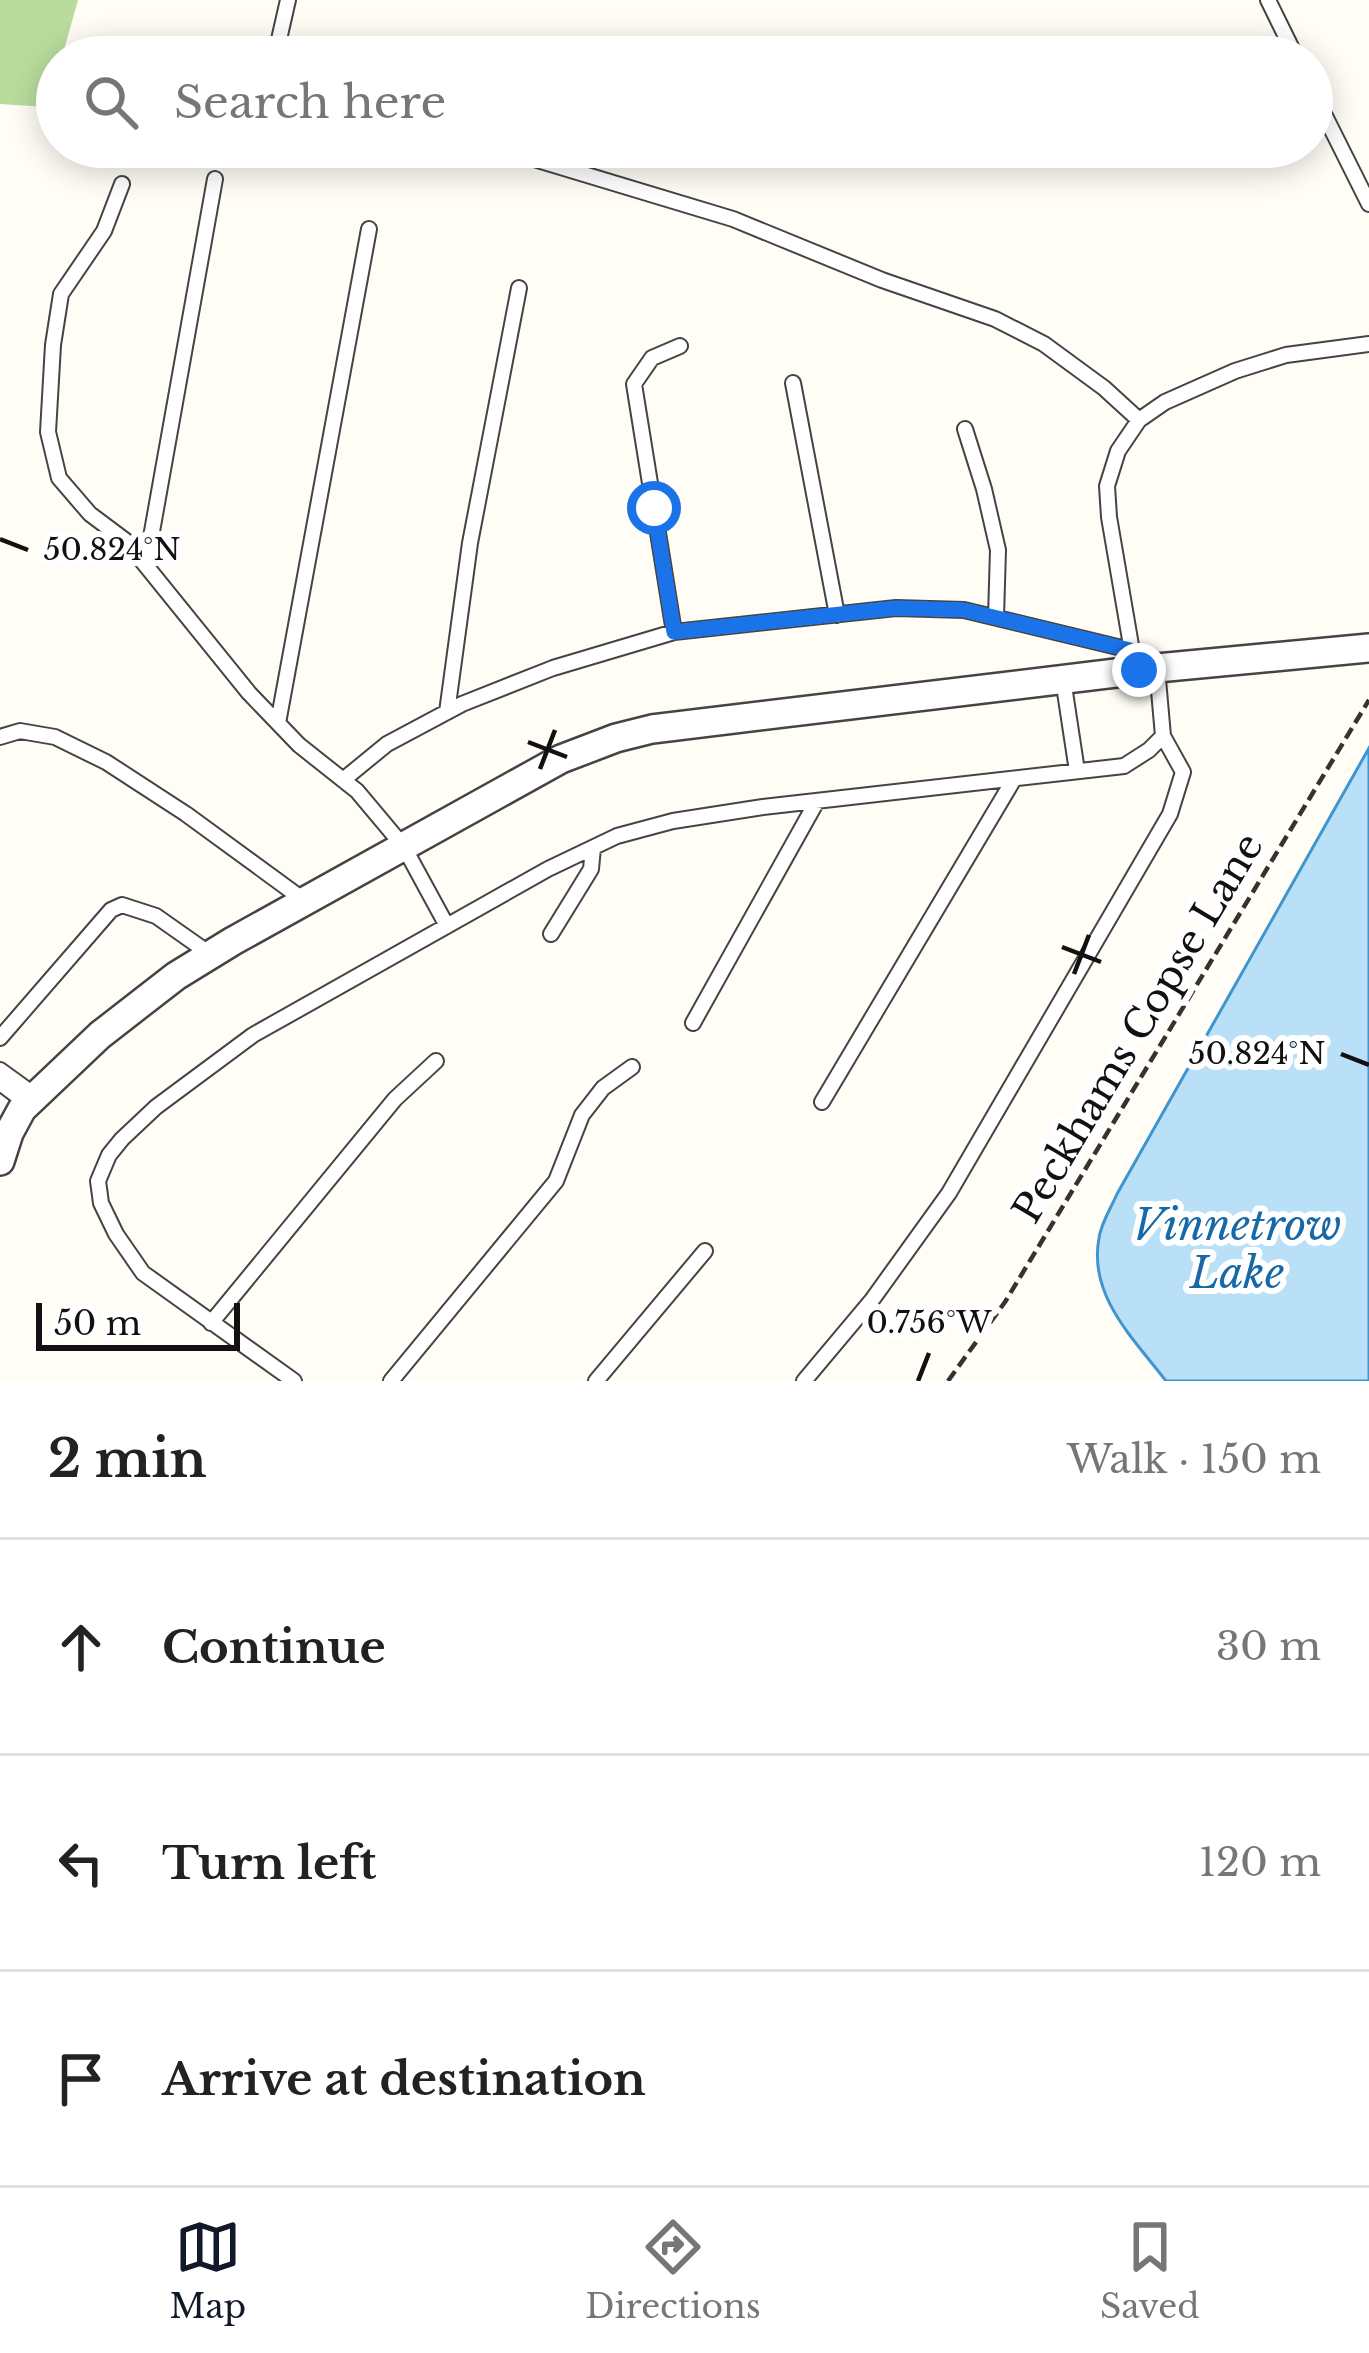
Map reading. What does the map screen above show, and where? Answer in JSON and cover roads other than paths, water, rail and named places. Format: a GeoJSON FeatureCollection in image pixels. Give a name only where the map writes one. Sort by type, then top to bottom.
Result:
{"type":"FeatureCollection","features":[{"type":"Feature","properties":{"kind":"street"},"geometry":{"type":"LineString","coordinates":[[0,1161],[9,1133],[32,1100],[100,1035],[176,976],[561,758],[652,729],[1063,679],[1142,662],[1369,647]]}},
{"type":"Feature","properties":{"kind":"lane"},"geometry":{"type":"LineString","coordinates":[[280,36],[288,0]]}},
{"type":"Feature","properties":{"kind":"lane"},"geometry":{"type":"LineString","coordinates":[[1268,0],[1286,36]]}},
{"type":"Feature","properties":{"kind":"lane"},"geometry":{"type":"LineString","coordinates":[[1333,132],[1369,204]]}},
{"type":"Feature","properties":{"kind":"lane"},"geometry":{"type":"LineString","coordinates":[[564,168],[733,219],[995,320],[1044,344],[1139,420]]}},
{"type":"Feature","properties":{"kind":"lane"},"geometry":{"type":"LineString","coordinates":[[146,565],[215,179]]}},
{"type":"Feature","properties":{"kind":"lane"},"geometry":{"type":"LineString","coordinates":[[122,184],[104,231],[61,294],[48,432],[59,478],[90,514],[126,541],[249,693],[298,745],[357,791],[404,847],[447,926]]}},
{"type":"Feature","properties":{"kind":"lane"},"geometry":{"type":"LineString","coordinates":[[278,723],[369,229]]}},
{"type":"Feature","properties":{"kind":"lane"},"geometry":{"type":"LineString","coordinates":[[447,712],[470,543],[519,288]]}},
{"type":"Feature","properties":{"kind":"lane"},"geometry":{"type":"LineString","coordinates":[[804,1381],[872,1300],[949,1193],[1170,814],[1183,772],[1163,736],[1109,517],[1107,486],[1118,451],[1139,420],[1166,402],[1235,371],[1286,355],[1369,344]]}},
{"type":"Feature","properties":{"kind":"lane"},"geometry":{"type":"LineString","coordinates":[[674,632],[634,384],[652,358],[680,346]]}},
{"type":"Feature","properties":{"kind":"lane"},"geometry":{"type":"LineString","coordinates":[[794,383],[837,615]]}},
{"type":"Feature","properties":{"kind":"lane"},"geometry":{"type":"LineString","coordinates":[[965,429],[998,550],[996,617]]}},
{"type":"Feature","properties":{"kind":"lane"},"geometry":{"type":"LineString","coordinates":[[343,780],[387,744],[447,712],[553,668],[674,632],[896,608],[964,610],[1142,662]]}},
{"type":"Feature","properties":{"kind":"lane"},"geometry":{"type":"LineString","coordinates":[[1063,679],[1077,771]]}},
{"type":"Feature","properties":{"kind":"lane"},"geometry":{"type":"LineString","coordinates":[[0,737],[20,730],[55,737],[106,762],[305,901]]}},
{"type":"Feature","properties":{"kind":"lane"},"geometry":{"type":"LineString","coordinates":[[294,1381],[143,1273],[116,1234],[101,1203],[98,1181],[122,1139],[156,1107],[253,1035],[548,869],[617,836],[673,821],[817,801],[1124,766],[1163,736]]}},
{"type":"Feature","properties":{"kind":"lane"},"geometry":{"type":"LineString","coordinates":[[822,1102],[1014,778]]}},
{"type":"Feature","properties":{"kind":"lane"},"geometry":{"type":"LineString","coordinates":[[693,1023],[817,801]]}},
{"type":"Feature","properties":{"kind":"lane"},"geometry":{"type":"LineString","coordinates":[[551,934],[591,869],[592,848]]}},
{"type":"Feature","properties":{"kind":"lane"},"geometry":{"type":"LineString","coordinates":[[0,1037],[111,910],[122,905],[156,916],[211,955]]}},
{"type":"Feature","properties":{"kind":"lane"},"geometry":{"type":"LineString","coordinates":[[211,1323],[395,1100],[436,1061]]}},
{"type":"Feature","properties":{"kind":"lane"},"geometry":{"type":"LineString","coordinates":[[392,1381],[556,1181],[582,1115],[603,1088],[632,1067]]}},
{"type":"Feature","properties":{"kind":"lane"},"geometry":{"type":"LineString","coordinates":[[0,1070],[32,1100]]}},
{"type":"Feature","properties":{"kind":"lane"},"geometry":{"type":"LineString","coordinates":[[0,1083],[32,1100]]}},
{"type":"Feature","properties":{"kind":"lane"},"geometry":{"type":"LineString","coordinates":[[596,1381],[705,1251]]}},
{"type":"Feature","properties":{"kind":"water","name":"Vinnetrow Lake"},"geometry":{"type":"Polygon","coordinates":[[[1369,748],[1369,1381],[1166,1381],[1107,1298],[1097,1259],[1102,1227],[1369,748]]]}}]}
